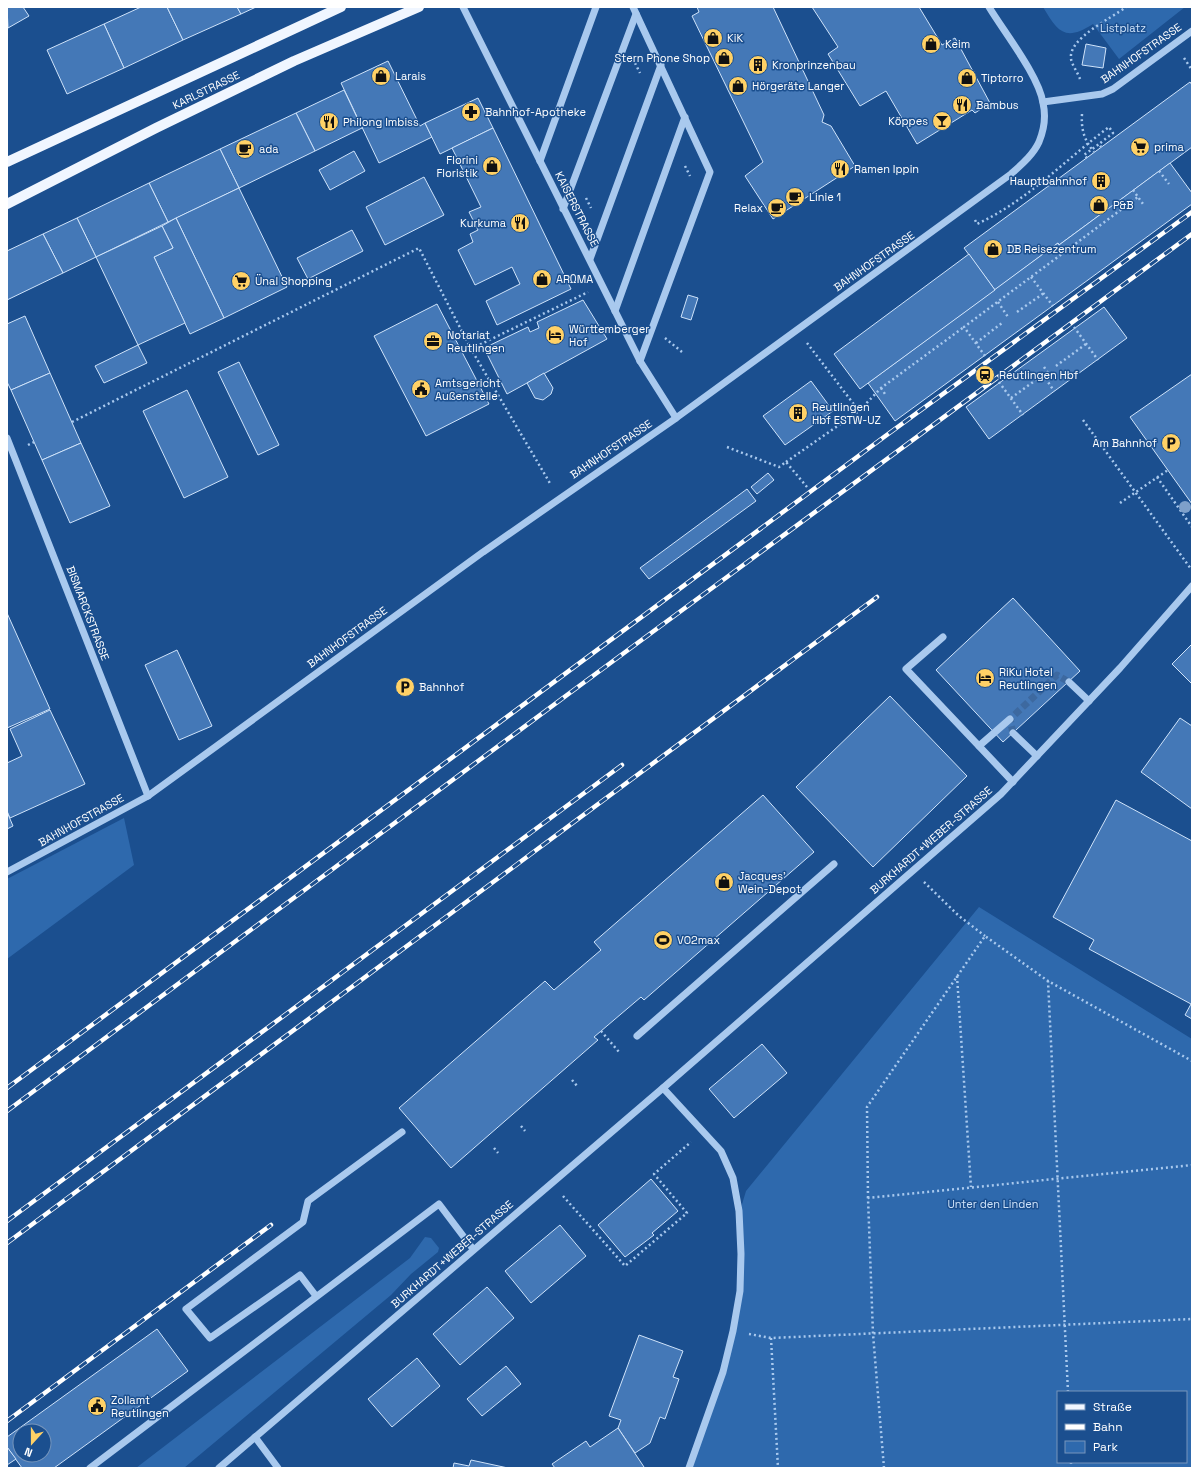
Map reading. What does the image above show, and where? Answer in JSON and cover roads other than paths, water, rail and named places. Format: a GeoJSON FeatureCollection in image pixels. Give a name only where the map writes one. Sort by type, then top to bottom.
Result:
{"type":"FeatureCollection","features":[{"type":"Feature","properties":{"kind":"main road","name":"KARLSTRASSE"},"geometry":{"type":"LineString","coordinates":[[7,162],[341,7]]}},
{"type":"Feature","properties":{"kind":"main road","name":"KARLSTRASSE"},"geometry":{"type":"LineString","coordinates":[[7,204],[156,128],[294,61],[419,7]]}},
{"type":"Feature","properties":{"kind":"street","name":"KAISERSTRASSE"},"geometry":{"type":"LineString","coordinates":[[463,7],[640,361],[676,418]]}},
{"type":"Feature","properties":{"kind":"street"},"geometry":{"type":"LineString","coordinates":[[540,161],[596,7]]}},
{"type":"Feature","properties":{"kind":"street"},"geometry":{"type":"LineString","coordinates":[[633,7],[710,172],[640,361]]}},
{"type":"Feature","properties":{"kind":"street"},"geometry":{"type":"LineString","coordinates":[[989,7],[1034,78],[1043,102]]}},
{"type":"Feature","properties":{"kind":"street"},"geometry":{"type":"LineString","coordinates":[[563,209],[636,14]]}},
{"type":"Feature","properties":{"kind":"street","name":"BAHNHOFSTRASSE"},"geometry":{"type":"LineString","coordinates":[[7,872],[148,796],[558,498],[676,418],[966,209],[1011,174],[1032,154],[1043,128],[1043,102],[1102,94],[1113,89],[1192,31]]}},
{"type":"Feature","properties":{"kind":"street"},"geometry":{"type":"LineString","coordinates":[[590,259],[661,65]]}},
{"type":"Feature","properties":{"kind":"street"},"geometry":{"type":"LineString","coordinates":[[615,311],[685,117]]}},
{"type":"Feature","properties":{"kind":"street","name":"BISMARCKSTRASSE"},"geometry":{"type":"LineString","coordinates":[[7,438],[148,796]]}},
{"type":"Feature","properties":{"kind":"street","name":"BURKHARDT+WEBER-STRASSE"},"geometry":{"type":"LineString","coordinates":[[219,1468],[473,1249],[663,1088],[1001,794],[1090,701],[1192,586]]}},
{"type":"Feature","properties":{"kind":"street"},"geometry":{"type":"LineString","coordinates":[[943,637],[906,669],[1013,782]]}},
{"type":"Feature","properties":{"kind":"street"},"geometry":{"type":"LineString","coordinates":[[1069,682],[1090,701]]}},
{"type":"Feature","properties":{"kind":"street"},"geometry":{"type":"LineString","coordinates":[[979,746],[1010,719]]}},
{"type":"Feature","properties":{"kind":"street"},"geometry":{"type":"LineString","coordinates":[[1013,733],[1037,756]]}},
{"type":"Feature","properties":{"kind":"street"},"geometry":{"type":"LineString","coordinates":[[637,1036],[834,864]]}},
{"type":"Feature","properties":{"kind":"street"},"geometry":{"type":"LineString","coordinates":[[663,1088],[721,1151],[733,1178],[739,1211],[741,1254],[740,1291],[733,1332],[723,1372],[689,1468]]}},
{"type":"Feature","properties":{"kind":"street"},"geometry":{"type":"LineString","coordinates":[[316,1296],[300,1275],[210,1338],[186,1309],[303,1222],[308,1201],[402,1132]]}},
{"type":"Feature","properties":{"kind":"street"},"geometry":{"type":"LineString","coordinates":[[90,1468],[439,1204],[473,1249]]}},
{"type":"Feature","properties":{"kind":"street"},"geometry":{"type":"LineString","coordinates":[[256,1437],[278,1468]]}},
{"type":"Feature","properties":{"kind":"tunnel"},"geometry":{"type":"LineString","coordinates":[[1013,733],[1010,719],[1057,675],[1069,682]]}},
{"type":"Feature","properties":{"kind":"railway"},"geometry":{"type":"LineString","coordinates":[[7,1088],[884,437],[1192,212]]}},
{"type":"Feature","properties":{"kind":"railway"},"geometry":{"type":"LineString","coordinates":[[7,1111],[567,695],[1192,234]]}},
{"type":"Feature","properties":{"kind":"railway"},"geometry":{"type":"LineString","coordinates":[[7,1243],[877,597]]}},
{"type":"Feature","properties":{"kind":"railway"},"geometry":{"type":"LineString","coordinates":[[7,1221],[622,765]]}},
{"type":"Feature","properties":{"kind":"railway"},"geometry":{"type":"LineString","coordinates":[[7,1421],[271,1225]]}},
{"type":"Feature","properties":{"kind":"place","name":"KiK"},"geometry":{"type":"Point","coordinates":[713,38]}},
{"type":"Feature","properties":{"kind":"place","name":"Keim"},"geometry":{"type":"Point","coordinates":[931,44]}},
{"type":"Feature","properties":{"kind":"place","name":"Stern Phone Shop"},"geometry":{"type":"Point","coordinates":[724,58]}},
{"type":"Feature","properties":{"kind":"place","name":"Kronprinzenbau"},"geometry":{"type":"Point","coordinates":[758,65]}},
{"type":"Feature","properties":{"kind":"place","name":"Larais"},"geometry":{"type":"Point","coordinates":[381,76]}},
{"type":"Feature","properties":{"kind":"place","name":"Tiptorro"},"geometry":{"type":"Point","coordinates":[967,78]}},
{"type":"Feature","properties":{"kind":"place","name":"Hörgeräte Langer"},"geometry":{"type":"Point","coordinates":[738,86]}},
{"type":"Feature","properties":{"kind":"place","name":"Bambus"},"geometry":{"type":"Point","coordinates":[962,105]}},
{"type":"Feature","properties":{"kind":"place","name":"Bahnhof-Apotheke"},"geometry":{"type":"Point","coordinates":[471,112]}},
{"type":"Feature","properties":{"kind":"place","name":"Köppes"},"geometry":{"type":"Point","coordinates":[942,121]}},
{"type":"Feature","properties":{"kind":"place","name":"Philong Imbiss"},"geometry":{"type":"Point","coordinates":[329,122]}},
{"type":"Feature","properties":{"kind":"place","name":"prima"},"geometry":{"type":"Point","coordinates":[1140,147]}},
{"type":"Feature","properties":{"kind":"place","name":"ada"},"geometry":{"type":"Point","coordinates":[245,149]}},
{"type":"Feature","properties":{"kind":"place","name":"Florini Floristik"},"geometry":{"type":"Point","coordinates":[492,166]}},
{"type":"Feature","properties":{"kind":"place","name":"Ramen Ippin"},"geometry":{"type":"Point","coordinates":[840,169]}},
{"type":"Feature","properties":{"kind":"place","name":"Hauptbahnhof"},"geometry":{"type":"Point","coordinates":[1101,181]}},
{"type":"Feature","properties":{"kind":"place","name":"Linie 1"},"geometry":{"type":"Point","coordinates":[795,197]}},
{"type":"Feature","properties":{"kind":"place","name":"P&B"},"geometry":{"type":"Point","coordinates":[1099,205]}},
{"type":"Feature","properties":{"kind":"place","name":"Relax"},"geometry":{"type":"Point","coordinates":[777,208]}},
{"type":"Feature","properties":{"kind":"place","name":"Kurkuma"},"geometry":{"type":"Point","coordinates":[520,223]}},
{"type":"Feature","properties":{"kind":"place","name":"DB Reisezentrum"},"geometry":{"type":"Point","coordinates":[993,249]}},
{"type":"Feature","properties":{"kind":"place","name":"ARΩMA"},"geometry":{"type":"Point","coordinates":[542,279]}},
{"type":"Feature","properties":{"kind":"place","name":"Ünal Shopping"},"geometry":{"type":"Point","coordinates":[241,281]}},
{"type":"Feature","properties":{"kind":"place","name":"Württemberger Hof"},"geometry":{"type":"Point","coordinates":[555,335]}},
{"type":"Feature","properties":{"kind":"place","name":"Notariat Reutlingen"},"geometry":{"type":"Point","coordinates":[433,341]}},
{"type":"Feature","properties":{"kind":"place","name":"Reutlingen Hbf"},"geometry":{"type":"Point","coordinates":[985,375]}},
{"type":"Feature","properties":{"kind":"place","name":"Amtsgericht Außenstelle"},"geometry":{"type":"Point","coordinates":[421,389]}},
{"type":"Feature","properties":{"kind":"place","name":"Reutlingen Hbf ESTW-UZ"},"geometry":{"type":"Point","coordinates":[798,413]}},
{"type":"Feature","properties":{"kind":"place","name":"Am Bahnhof"},"geometry":{"type":"Point","coordinates":[1171,443]}},
{"type":"Feature","properties":{"kind":"place","name":"RiKu Hotel Reutlingen"},"geometry":{"type":"Point","coordinates":[985,678]}},
{"type":"Feature","properties":{"kind":"place","name":"Bahnhof"},"geometry":{"type":"Point","coordinates":[405,687]}},
{"type":"Feature","properties":{"kind":"place","name":"Jacques' Wein-Depot"},"geometry":{"type":"Point","coordinates":[724,882]}},
{"type":"Feature","properties":{"kind":"place","name":"VO2max"},"geometry":{"type":"Point","coordinates":[663,940]}},
{"type":"Feature","properties":{"kind":"place","name":"Zollamt Reutlingen"},"geometry":{"type":"Point","coordinates":[97,1406]}},
{"type":"Feature","properties":{"kind":"park label","name":"Listplatz"},"geometry":{"type":"Point","coordinates":[1123,28]}},
{"type":"Feature","properties":{"kind":"park label","name":"Unter den Linden"},"geometry":{"type":"Point","coordinates":[993,1204]}}]}
